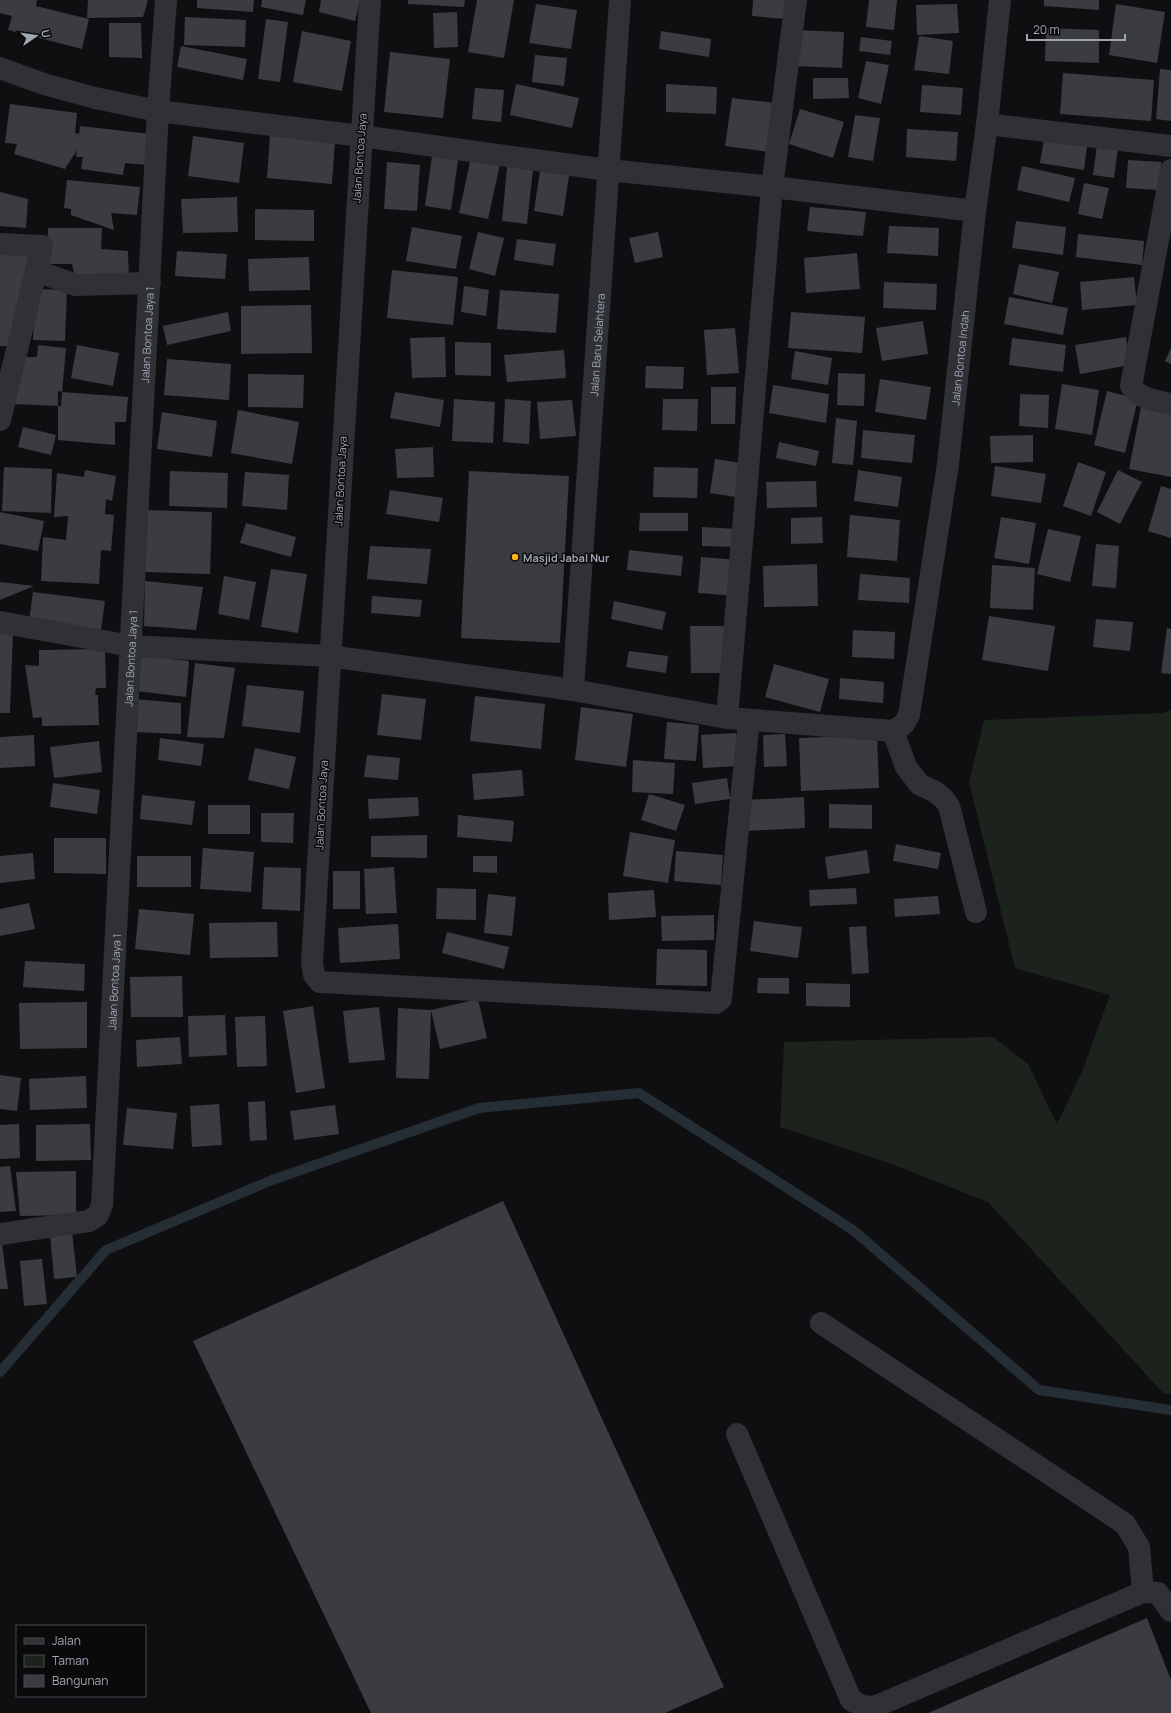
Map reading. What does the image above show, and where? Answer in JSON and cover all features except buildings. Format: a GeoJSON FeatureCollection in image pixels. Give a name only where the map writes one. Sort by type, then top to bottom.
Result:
{"type":"FeatureCollection","features":[{"type":"Feature","properties":{"kind":"street","name":"Jalan Bontoa Jaya 1"},"geometry":{"type":"LineString","coordinates":[[0,1234],[89,1221],[98,1215],[102,1206],[158,111],[166,0]]}},
{"type":"Feature","properties":{"kind":"street","name":"Jalan Bontoa Jaya"},"geometry":{"type":"LineString","coordinates":[[370,0],[329,656],[312,963],[314,975],[320,982],[708,1003],[719,1002],[721,999],[749,720]]}},
{"type":"Feature","properties":{"kind":"street","name":"Jalan Baru Seiahtera"},"geometry":{"type":"LineString","coordinates":[[573,690],[620,0]]}},
{"type":"Feature","properties":{"kind":"street"},"geometry":{"type":"LineString","coordinates":[[727,718],[772,187],[796,0]]}},
{"type":"Feature","properties":{"kind":"street","name":"Jalan Bontoa Indah"},"geometry":{"type":"LineString","coordinates":[[893,731],[904,724],[909,715],[948,464],[975,211],[987,124],[1000,0]]}},
{"type":"Feature","properties":{"kind":"street"},"geometry":{"type":"LineString","coordinates":[[0,68],[44,84],[88,96],[158,111],[361,136],[608,170],[772,187],[975,211]]}},
{"type":"Feature","properties":{"kind":"street"},"geometry":{"type":"LineString","coordinates":[[987,124],[1171,146]]}},
{"type":"Feature","properties":{"kind":"street"},"geometry":{"type":"LineString","coordinates":[[1171,170],[1131,386],[1143,396],[1171,404]]}},
{"type":"Feature","properties":{"kind":"street"},"geometry":{"type":"LineString","coordinates":[[0,244],[42,246],[1,411]]}},
{"type":"Feature","properties":{"kind":"street"},"geometry":{"type":"LineString","coordinates":[[36,271],[76,284],[150,283]]}},
{"type":"Feature","properties":{"kind":"street"},"geometry":{"type":"LineString","coordinates":[[0,622],[131,646],[329,656],[573,690],[727,718],[893,731],[906,768],[920,785],[934,790],[949,806],[976,912]]}},
{"type":"Feature","properties":{"kind":"street"},"geometry":{"type":"LineString","coordinates":[[821,1323],[1125,1524],[1139,1547],[1143,1592]]}},
{"type":"Feature","properties":{"kind":"street"},"geometry":{"type":"LineString","coordinates":[[737,1434],[856,1710],[874,1707],[1143,1592],[1158,1593],[1171,1612]]}},
{"type":"Feature","properties":{"kind":"green space"},"geometry":{"type":"Polygon","coordinates":[[[1171,710],[1171,1394],[1164,1394],[988,1202],[889,1163],[780,1127],[784,1042],[993,1037],[1028,1064],[1057,1124],[1082,1072],[1110,995],[1015,968],[969,782],[984,720],[1163,713],[1171,710]]]}},
{"type":"Feature","properties":{"kind":"waterway"},"geometry":{"type":"LineString","coordinates":[[0,1372],[106,1250],[272,1180],[479,1108],[639,1093],[853,1230],[1039,1390],[1171,1410]]}},
{"type":"Feature","properties":{"kind":"place","name":"Masjid Jabal Nur"},"geometry":{"type":"Point","coordinates":[515,557]}}]}
